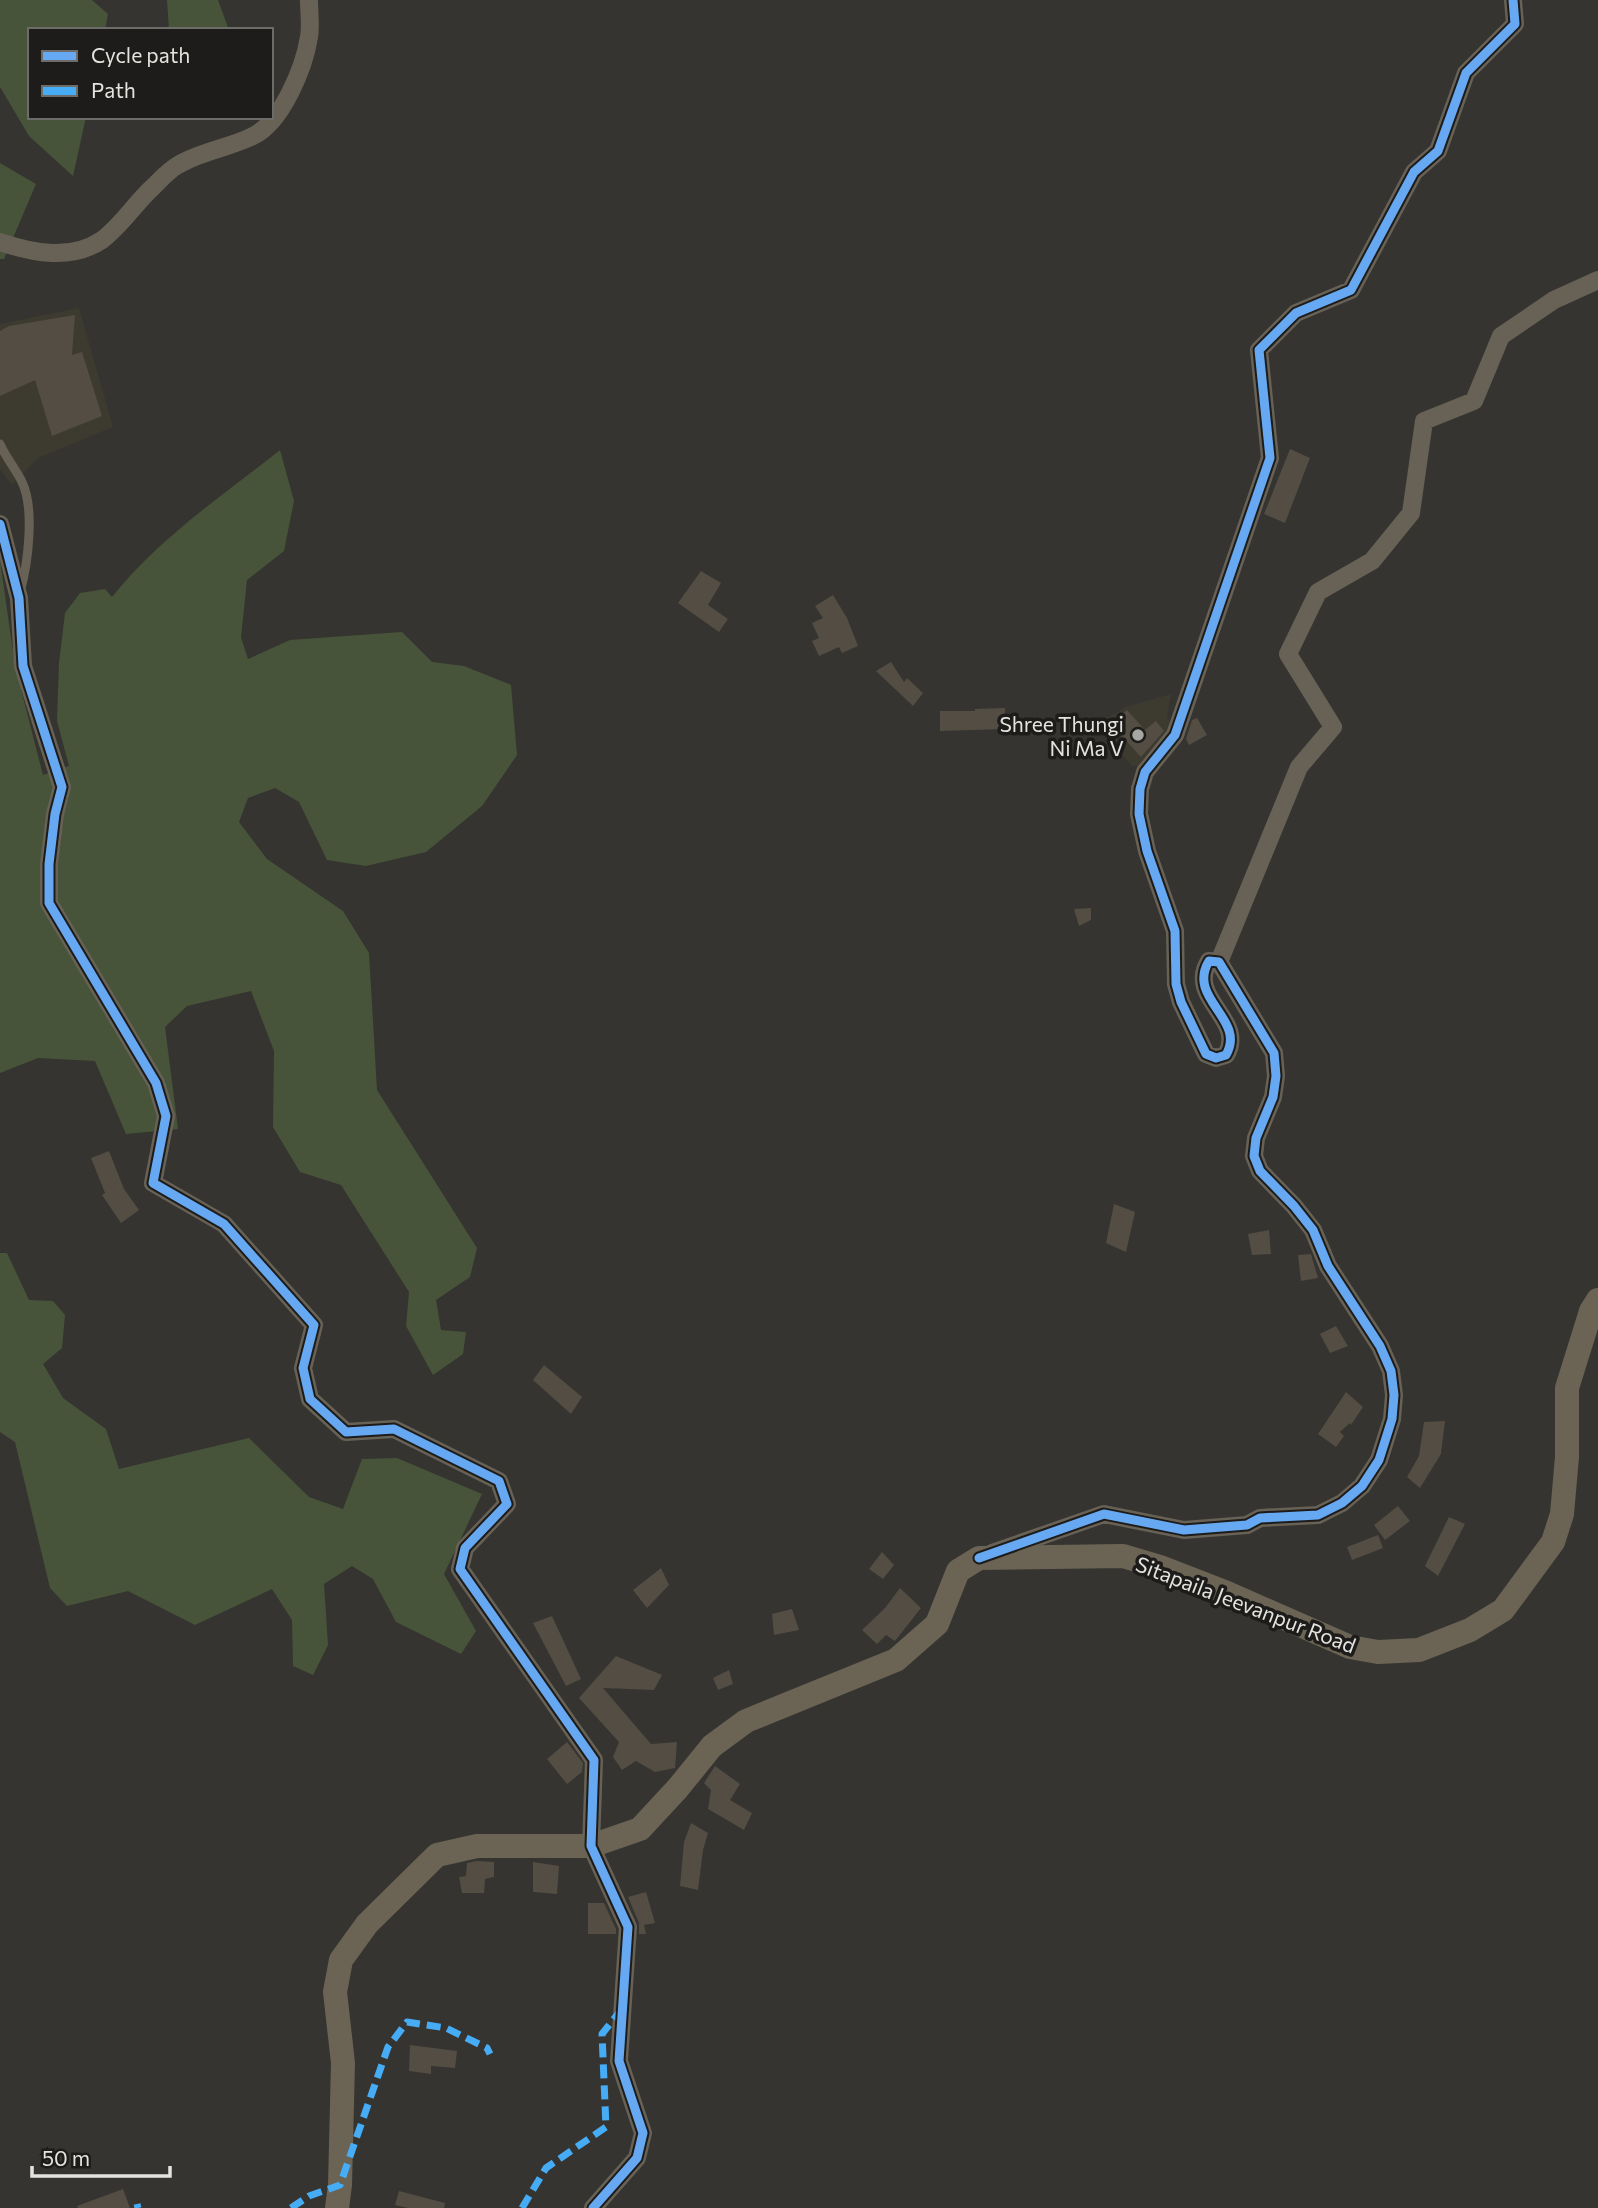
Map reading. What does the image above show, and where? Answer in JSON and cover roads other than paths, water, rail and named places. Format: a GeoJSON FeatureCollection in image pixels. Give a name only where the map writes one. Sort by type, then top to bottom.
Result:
{"type":"FeatureCollection","features":[{"type":"Feature","properties":{"kind":"street"},"geometry":{"type":"LineString","coordinates":[[273,119],[282,110],[300,70],[309,36],[309,0]]}},
{"type":"Feature","properties":{"kind":"street"},"geometry":{"type":"LineString","coordinates":[[1219,962],[1209,961],[1203,971],[1205,990],[1230,1031],[1231,1046],[1226,1055],[1216,1058],[1206,1054],[1181,1002],[1176,984],[1175,931],[1147,851],[1139,814],[1140,789],[1145,772],[1175,735],[1270,458],[1259,350],[1296,313],[1351,290],[1414,172],[1438,151],[1466,73],[1515,24],[1513,0]]}},
{"type":"Feature","properties":{"kind":"street"},"geometry":{"type":"LineString","coordinates":[[0,242],[49,253],[73,253],[102,240],[140,198],[177,165],[216,148],[255,136],[273,119]]}},
{"type":"Feature","properties":{"kind":"street"},"geometry":{"type":"LineString","coordinates":[[1219,962],[1298,767],[1333,727],[1288,653],[1318,592],[1372,561],[1411,513],[1424,421],[1474,401],[1501,336],[1554,300],[1598,280]]}},
{"type":"Feature","properties":{"kind":"street"},"geometry":{"type":"LineString","coordinates":[[0,524],[19,598],[23,666],[62,787],[55,814],[49,864],[49,904],[156,1083],[166,1116],[153,1183],[223,1224],[314,1325],[303,1368],[310,1399],[346,1432],[394,1429],[499,1481],[507,1504],[465,1548],[460,1569],[594,1760],[591,1846],[628,1927],[619,2061],[643,2133],[637,2158],[593,2208]]}},
{"type":"Feature","properties":{"kind":"street"},"geometry":{"type":"LineString","coordinates":[[337,2208],[343,2063],[335,1992],[341,1960],[367,1924],[437,1855],[477,1846],[591,1846],[640,1829],[712,1746],[747,1721],[896,1660],[937,1624],[958,1571],[979,1558],[1104,1514],[1184,1530],[1247,1525],[1260,1518],[1273,1516],[1318,1515],[1342,1503],[1362,1486],[1379,1460],[1392,1419],[1394,1395],[1391,1371],[1380,1346],[1328,1266],[1313,1230],[1294,1206],[1259,1171],[1254,1156],[1256,1138],[1273,1097],[1276,1076],[1274,1053],[1219,962]]}},
{"type":"Feature","properties":{"kind":"street","name":"Sitapaila Jeevanpur Road"},"geometry":{"type":"LineString","coordinates":[[979,1558],[1123,1556],[1227,1593],[1350,1647],[1378,1652],[1419,1650],[1470,1630],[1503,1610],[1553,1542],[1562,1514],[1567,1457],[1567,1388],[1591,1311],[1598,1300]]}},
{"type":"Feature","properties":{"kind":"lane"},"geometry":{"type":"LineString","coordinates":[[0,444],[22,482],[27,507],[25,573],[19,598]]}},
{"type":"Feature","properties":{"kind":"place","name":"Shree Thungi Ni Ma V"},"geometry":{"type":"Point","coordinates":[1138,735]}}]}
